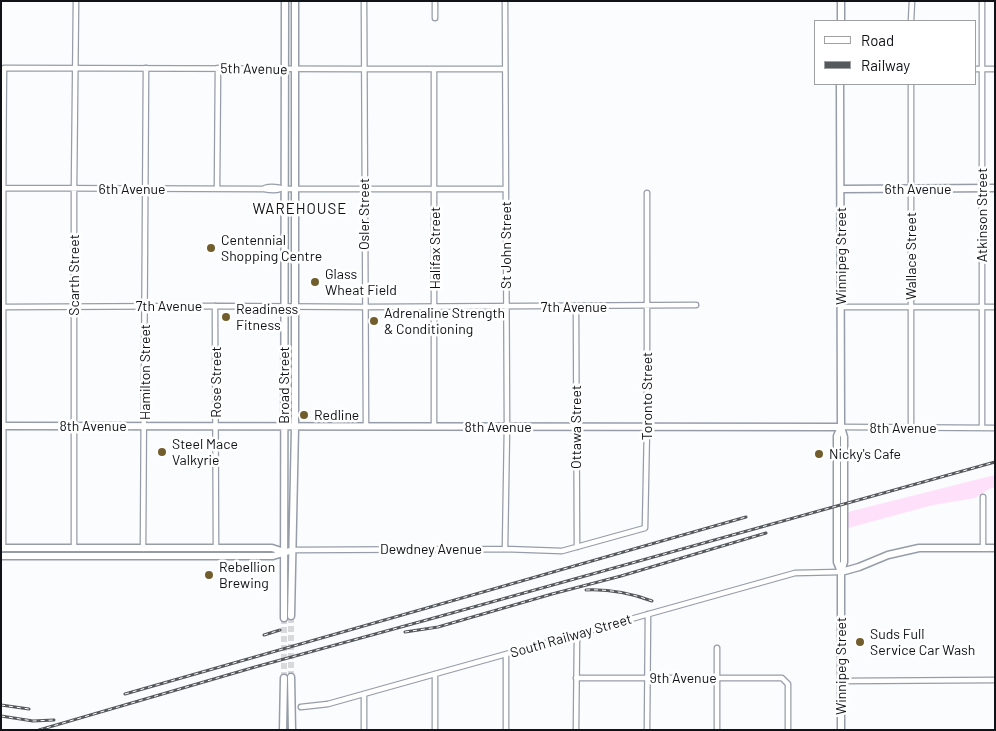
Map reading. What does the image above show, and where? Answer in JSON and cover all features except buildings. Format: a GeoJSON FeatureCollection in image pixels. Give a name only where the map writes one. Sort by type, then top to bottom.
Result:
{"type":"FeatureCollection","features":[{"type":"Feature","properties":{"kind":"main road","name":"Broad Street"},"geometry":{"type":"LineString","coordinates":[[284,618],[285,307],[283,189],[285,1]]}},
{"type":"Feature","properties":{"kind":"main road","name":"Broad Street"},"geometry":{"type":"LineString","coordinates":[[291,616],[295,426],[295,1]]}},
{"type":"Feature","properties":{"kind":"main road"},"geometry":{"type":"LineString","coordinates":[[841,1],[841,20]]}},
{"type":"Feature","properties":{"kind":"main road","name":"Winnipeg Street"},"geometry":{"type":"LineString","coordinates":[[840,85],[841,428],[844,437],[844,562],[840,572],[841,730]]}},
{"type":"Feature","properties":{"kind":"main road","name":"6th Avenue"},"geometry":{"type":"LineString","coordinates":[[841,189],[995,188]]}},
{"type":"Feature","properties":{"kind":"main road","name":"8th Avenue"},"geometry":{"type":"LineString","coordinates":[[2,426],[841,428]]}},
{"type":"Feature","properties":{"kind":"main road","name":"Dewdney Avenue"},"geometry":{"type":"LineString","coordinates":[[2,552],[74,548],[272,548],[284,552]]}},
{"type":"Feature","properties":{"kind":"main road"},"geometry":{"type":"LineString","coordinates":[[840,572],[859,567],[888,555],[919,548],[995,548]]}},
{"type":"Feature","properties":{"kind":"main road","name":"Dewdney Avenue"},"geometry":{"type":"LineString","coordinates":[[2,552],[143,556],[273,556],[293,550]]}},
{"type":"Feature","properties":{"kind":"main road"},"geometry":{"type":"LineString","coordinates":[[291,677],[292,730]]}},
{"type":"Feature","properties":{"kind":"main road"},"geometry":{"type":"LineString","coordinates":[[283,730],[284,678]]}},
{"type":"Feature","properties":{"kind":"street","name":"Scarth Street"},"geometry":{"type":"LineString","coordinates":[[74,548],[76,1]]}},
{"type":"Feature","properties":{"kind":"street","name":"Osler Street"},"geometry":{"type":"LineString","coordinates":[[364,1],[366,427]]}},
{"type":"Feature","properties":{"kind":"street"},"geometry":{"type":"LineString","coordinates":[[435,1],[435,18]]}},
{"type":"Feature","properties":{"kind":"street","name":"St John Street"},"geometry":{"type":"LineString","coordinates":[[505,1],[507,427],[505,549]]}},
{"type":"Feature","properties":{"kind":"street"},"geometry":{"type":"LineString","coordinates":[[911,20],[912,1]]}},
{"type":"Feature","properties":{"kind":"street","name":"Atkinson Street"},"geometry":{"type":"LineString","coordinates":[[982,1],[982,428]]}},
{"type":"Feature","properties":{"kind":"street","name":"5th Avenue"},"geometry":{"type":"LineString","coordinates":[[2,188],[4,68],[505,68]]}},
{"type":"Feature","properties":{"kind":"street","name":"Hamilton Street"},"geometry":{"type":"LineString","coordinates":[[143,556],[146,68]]}},
{"type":"Feature","properties":{"kind":"street"},"geometry":{"type":"LineString","coordinates":[[217,189],[218,68]]}},
{"type":"Feature","properties":{"kind":"street","name":"Halifax Street"},"geometry":{"type":"LineString","coordinates":[[434,69],[434,427]]}},
{"type":"Feature","properties":{"kind":"street"},"geometry":{"type":"LineString","coordinates":[[976,69],[995,69]]}},
{"type":"Feature","properties":{"kind":"street","name":"Wallace Street"},"geometry":{"type":"LineString","coordinates":[[911,85],[911,428]]}},
{"type":"Feature","properties":{"kind":"street","name":"6th Avenue"},"geometry":{"type":"LineString","coordinates":[[2,188],[264,189],[277,187],[283,189],[506,189]]}},
{"type":"Feature","properties":{"kind":"street"},"geometry":{"type":"LineString","coordinates":[[2,188],[2,552]]}},
{"type":"Feature","properties":{"kind":"street","name":"Toronto Street"},"geometry":{"type":"LineString","coordinates":[[577,547],[645,528],[647,193]]}},
{"type":"Feature","properties":{"kind":"street","name":"Rose Street"},"geometry":{"type":"LineString","coordinates":[[215,306],[216,548]]}},
{"type":"Feature","properties":{"kind":"street","name":"7th Avenue"},"geometry":{"type":"LineString","coordinates":[[2,307],[696,306]]}},
{"type":"Feature","properties":{"kind":"street","name":"Ottawa Street"},"geometry":{"type":"LineString","coordinates":[[576,307],[577,547]]}},
{"type":"Feature","properties":{"kind":"street"},"geometry":{"type":"LineString","coordinates":[[841,307],[995,307]]}},
{"type":"Feature","properties":{"kind":"street","name":"8th Avenue"},"geometry":{"type":"LineString","coordinates":[[841,428],[995,428]]}},
{"type":"Feature","properties":{"kind":"street"},"geometry":{"type":"LineString","coordinates":[[983,497],[983,548]]}},
{"type":"Feature","properties":{"kind":"street","name":"Dewdney Avenue"},"geometry":{"type":"LineString","coordinates":[[293,550],[562,550],[577,547]]}},
{"type":"Feature","properties":{"kind":"street","name":"South Railway Street"},"geometry":{"type":"LineString","coordinates":[[301,707],[328,704],[795,573],[840,572]]}},
{"type":"Feature","properties":{"kind":"street"},"geometry":{"type":"LineString","coordinates":[[647,730],[648,614]]}},
{"type":"Feature","properties":{"kind":"street"},"geometry":{"type":"LineString","coordinates":[[576,730],[577,635]]}},
{"type":"Feature","properties":{"kind":"street"},"geometry":{"type":"LineString","coordinates":[[717,648],[717,730]]}},
{"type":"Feature","properties":{"kind":"street"},"geometry":{"type":"LineString","coordinates":[[506,655],[506,730]]}},
{"type":"Feature","properties":{"kind":"street"},"geometry":{"type":"LineString","coordinates":[[435,674],[435,730]]}},
{"type":"Feature","properties":{"kind":"street","name":"9th Avenue"},"geometry":{"type":"LineString","coordinates":[[576,678],[782,678],[788,684],[788,730]]}},
{"type":"Feature","properties":{"kind":"street"},"geometry":{"type":"LineString","coordinates":[[841,681],[995,680]]}},
{"type":"Feature","properties":{"kind":"street"},"geometry":{"type":"LineString","coordinates":[[364,694],[364,730]]}},
{"type":"Feature","properties":{"kind":"shaded area"},"geometry":{"type":"Polygon","coordinates":[[[995,475],[995,487],[975,498],[933,505],[848,528],[848,512],[995,475]]]}},
{"type":"Feature","properties":{"kind":"tunnel"},"geometry":{"type":"LineString","coordinates":[[291,616],[291,677]]}},
{"type":"Feature","properties":{"kind":"tunnel"},"geometry":{"type":"LineString","coordinates":[[284,618],[284,678]]}},
{"type":"Feature","properties":{"kind":"railway"},"geometry":{"type":"LineString","coordinates":[[39,730],[255,667],[995,462]]}},
{"type":"Feature","properties":{"kind":"railway"},"geometry":{"type":"LineString","coordinates":[[125,694],[746,517]]}},
{"type":"Feature","properties":{"kind":"railway"},"geometry":{"type":"LineString","coordinates":[[405,632],[438,627],[766,533]]}},
{"type":"Feature","properties":{"kind":"railway"},"geometry":{"type":"LineString","coordinates":[[586,590],[619,592],[652,601]]}},
{"type":"Feature","properties":{"kind":"railway"},"geometry":{"type":"LineString","coordinates":[[264,635],[280,630]]}},
{"type":"Feature","properties":{"kind":"railway"},"geometry":{"type":"LineString","coordinates":[[1,705],[29,709]]}},
{"type":"Feature","properties":{"kind":"railway"},"geometry":{"type":"LineString","coordinates":[[1,716],[33,721],[54,720]]}},
{"type":"Feature","properties":{"kind":"place","name":"Centennial Shopping Centre"},"geometry":{"type":"Point","coordinates":[211,248]}},
{"type":"Feature","properties":{"kind":"place","name":"Glass Wheat Field"},"geometry":{"type":"Point","coordinates":[315,282]}},
{"type":"Feature","properties":{"kind":"place","name":"Readiness Fitness"},"geometry":{"type":"Point","coordinates":[226,317]}},
{"type":"Feature","properties":{"kind":"place","name":"Adrenaline Strength & Conditioning"},"geometry":{"type":"Point","coordinates":[374,321]}},
{"type":"Feature","properties":{"kind":"place","name":"Redline"},"geometry":{"type":"Point","coordinates":[304,415]}},
{"type":"Feature","properties":{"kind":"place","name":"Steel Mace Valkyrie"},"geometry":{"type":"Point","coordinates":[162,452]}},
{"type":"Feature","properties":{"kind":"place","name":"Nicky's Cafe"},"geometry":{"type":"Point","coordinates":[819,454]}},
{"type":"Feature","properties":{"kind":"place","name":"Rebellion Brewing"},"geometry":{"type":"Point","coordinates":[209,575]}},
{"type":"Feature","properties":{"kind":"place","name":"Suds Full Service Car Wash"},"geometry":{"type":"Point","coordinates":[860,642]}},
{"type":"Feature","properties":{"kind":"district","name":"WAREHOUSE"},"geometry":{"type":"Point","coordinates":[300,209]}}]}
